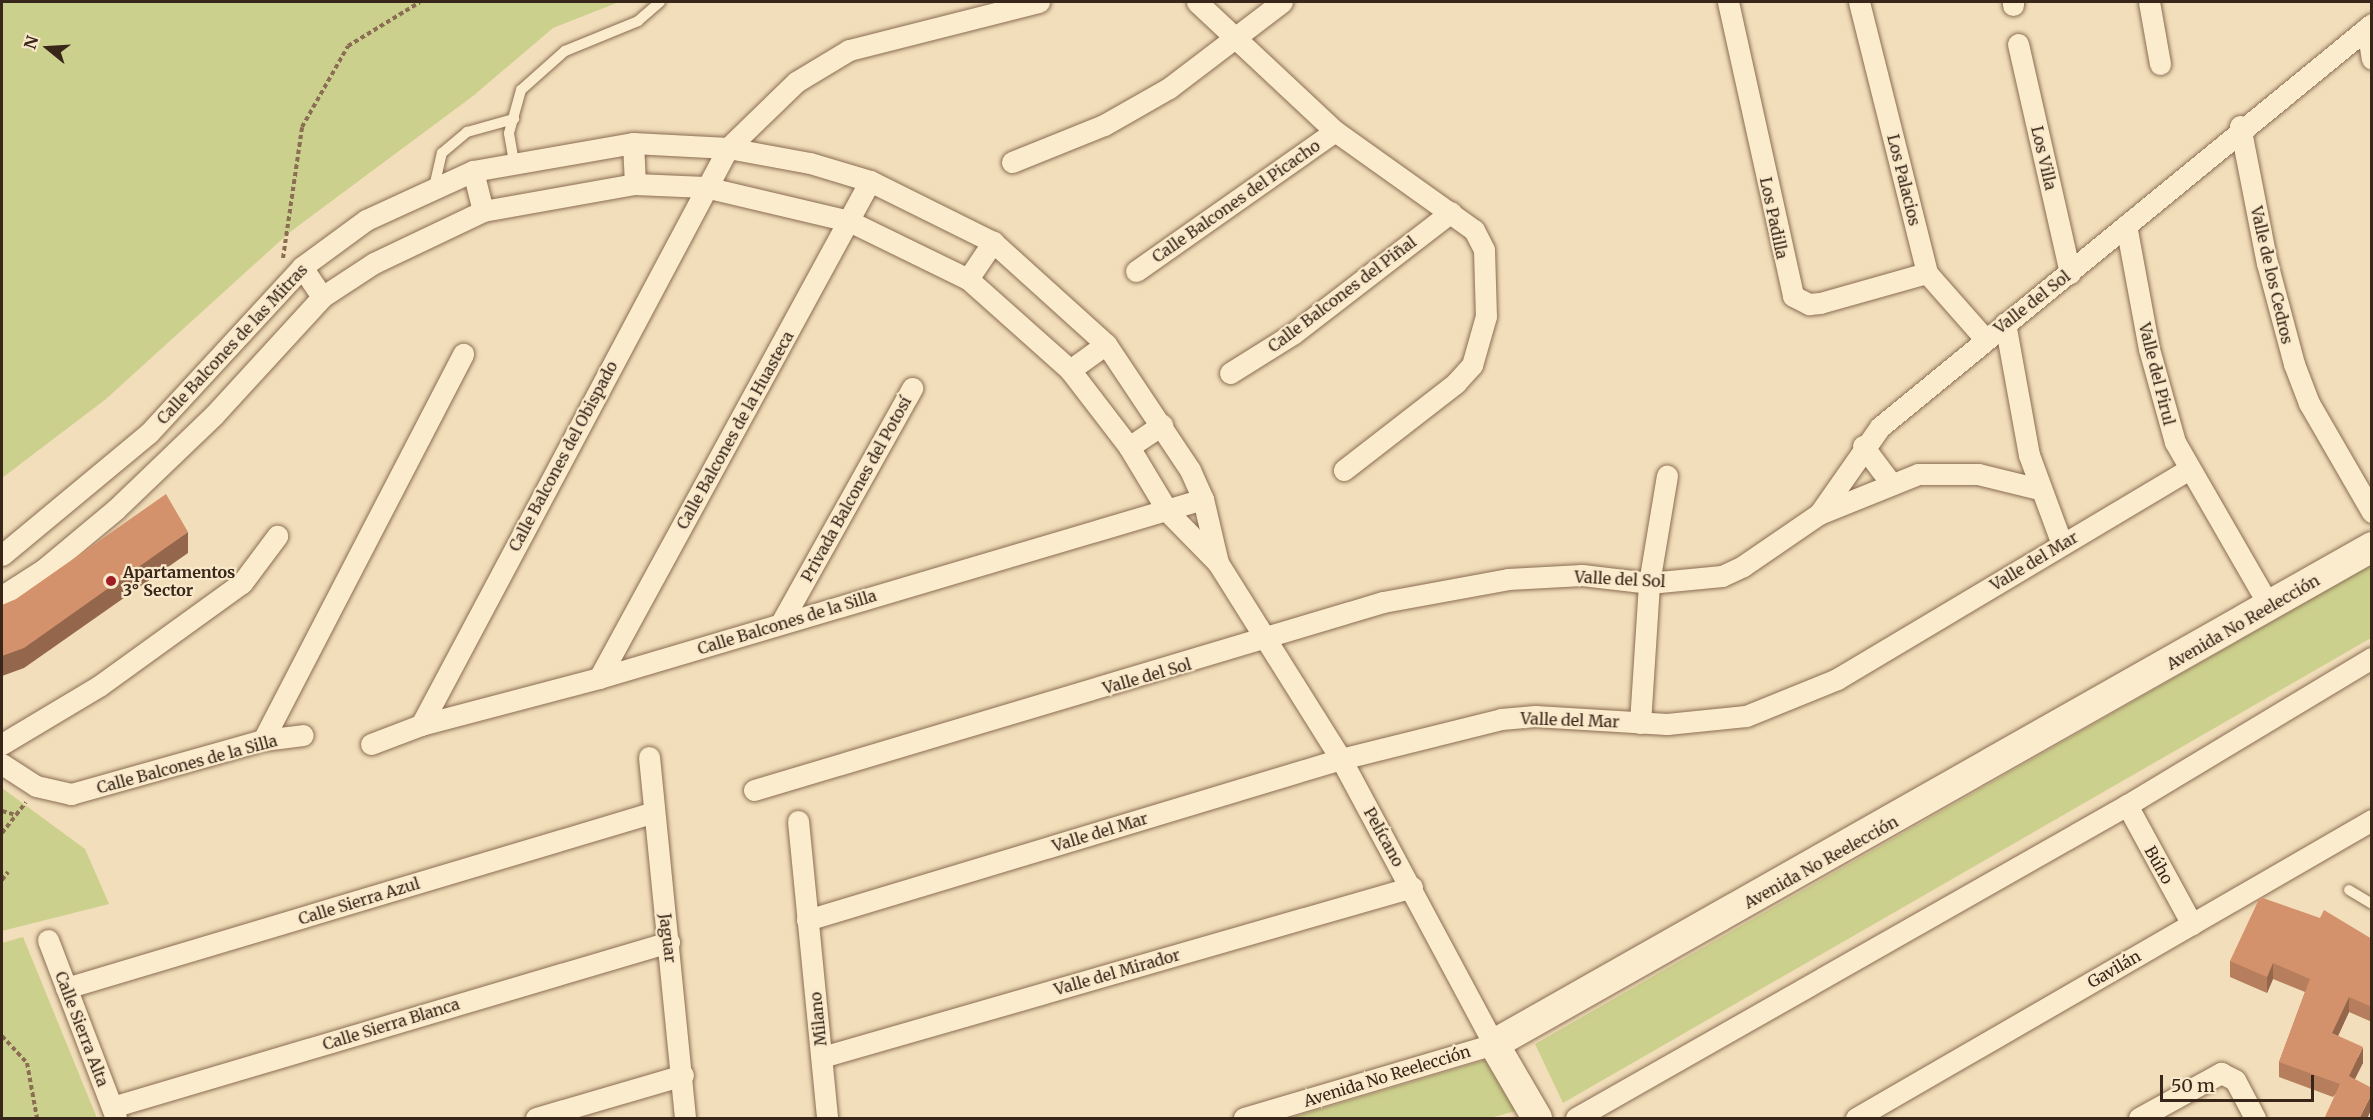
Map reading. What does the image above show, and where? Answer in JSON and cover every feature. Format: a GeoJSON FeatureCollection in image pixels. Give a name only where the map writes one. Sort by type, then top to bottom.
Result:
{"type":"FeatureCollection","features":[{"type":"Feature","properties":{"kind":"street","name":"Calle Balcones del Obispado"},"geometry":{"type":"LineString","coordinates":[[422,725],[705,187],[728,148],[796,82],[849,51],[1039,2]]}},
{"type":"Feature","properties":{"kind":"street"},"geometry":{"type":"LineString","coordinates":[[1197,2],[1335,131],[1474,230],[1489,278],[1486,316],[1472,365],[1456,383],[1344,470]]}},
{"type":"Feature","properties":{"kind":"street"},"geometry":{"type":"LineString","coordinates":[[1012,162],[1104,125],[1239,39],[1282,2]]}},
{"type":"Feature","properties":{"kind":"street","name":"Los Padilla"},"geometry":{"type":"LineString","coordinates":[[1728,2],[1793,296],[1809,304],[1820,303],[1928,273]]}},
{"type":"Feature","properties":{"kind":"street","name":"Los Palacios"},"geometry":{"type":"LineString","coordinates":[[1859,2],[1928,273],[1986,340]]}},
{"type":"Feature","properties":{"kind":"street"},"geometry":{"type":"LineString","coordinates":[[2149,2],[2160,64]]}},
{"type":"Feature","properties":{"kind":"street"},"geometry":{"type":"LineString","coordinates":[[2369,26],[2372,59]]}},
{"type":"Feature","properties":{"kind":"street","name":"Valle del Sol"},"geometry":{"type":"LineString","coordinates":[[754,790],[1264,641],[1383,602],[1508,579],[1582,575],[1649,583],[1722,576],[1781,543],[1819,514],[1863,446],[2005,323],[2070,273],[2240,126],[2369,26]]}},
{"type":"Feature","properties":{"kind":"street","name":"Los Villa"},"geometry":{"type":"LineString","coordinates":[[2018,44],[2070,273]]}},
{"type":"Feature","properties":{"kind":"street","name":"Valle de los Cedros"},"geometry":{"type":"LineString","coordinates":[[2240,126],[2266,263],[2294,364],[2309,403],[2372,512]]}},
{"type":"Feature","properties":{"kind":"street","name":"Calle Balcones del Picacho"},"geometry":{"type":"LineString","coordinates":[[1136,271],[1335,131]]}},
{"type":"Feature","properties":{"kind":"street","name":"Calle Balcones de las Mitras"},"geometry":{"type":"LineString","coordinates":[[2,555],[149,433],[302,267],[366,220],[473,171],[633,143],[728,148],[870,181],[993,242],[1106,344],[1162,425],[1203,499]]}},
{"type":"Feature","properties":{"kind":"street"},"geometry":{"type":"LineString","coordinates":[[633,143],[635,184]]}},
{"type":"Feature","properties":{"kind":"street"},"geometry":{"type":"LineString","coordinates":[[473,171],[483,211]]}},
{"type":"Feature","properties":{"kind":"street","name":"Calle Balcones de la Huasteca"},"geometry":{"type":"LineString","coordinates":[[599,678],[870,181]]}},
{"type":"Feature","properties":{"kind":"street","name":"Calle Balcones de las Mitras"},"geometry":{"type":"LineString","coordinates":[[2,596],[44,569],[116,509],[214,416],[322,297],[375,263],[483,211],[635,184],[705,187],[849,221],[968,279],[1070,369],[1129,447],[1168,512]]}},
{"type":"Feature","properties":{"kind":"street","name":"Calle Balcones del Piñal"},"geometry":{"type":"LineString","coordinates":[[1230,374],[1294,333],[1451,212]]}},
{"type":"Feature","properties":{"kind":"street","name":"Valle del Pirul"},"geometry":{"type":"LineString","coordinates":[[2126,225],[2165,415],[2188,470],[2270,607]]}},
{"type":"Feature","properties":{"kind":"street"},"geometry":{"type":"LineString","coordinates":[[968,279],[993,242]]}},
{"type":"Feature","properties":{"kind":"street"},"geometry":{"type":"LineString","coordinates":[[302,267],[322,297]]}},
{"type":"Feature","properties":{"kind":"street"},"geometry":{"type":"LineString","coordinates":[[2005,323],[2039,489],[2062,544]]}},
{"type":"Feature","properties":{"kind":"street"},"geometry":{"type":"LineString","coordinates":[[1070,369],[1106,344]]}},
{"type":"Feature","properties":{"kind":"street"},"geometry":{"type":"LineString","coordinates":[[263,740],[463,354]]}},
{"type":"Feature","properties":{"kind":"street","name":"Privada Balcones del Potosí"},"geometry":{"type":"LineString","coordinates":[[782,621],[912,388]]}},
{"type":"Feature","properties":{"kind":"street"},"geometry":{"type":"LineString","coordinates":[[1129,447],[1162,425]]}},
{"type":"Feature","properties":{"kind":"street"},"geometry":{"type":"LineString","coordinates":[[1863,446],[1890,482]]}},
{"type":"Feature","properties":{"kind":"street","name":"Valle del Mar"},"geometry":{"type":"LineString","coordinates":[[807,920],[1341,759],[1501,719],[1535,716],[1640,723],[1735,718],[1791,701],[1837,679],[2188,470]]}},
{"type":"Feature","properties":{"kind":"street"},"geometry":{"type":"LineString","coordinates":[[1819,514],[1890,482],[1946,472],[2039,489]]}},
{"type":"Feature","properties":{"kind":"street"},"geometry":{"type":"LineString","coordinates":[[1640,723],[1649,583],[1667,476]]}},
{"type":"Feature","properties":{"kind":"street","name":"Calle Balcones de la Silla"},"geometry":{"type":"LineString","coordinates":[[371,744],[422,725],[599,678],[782,621],[1168,512],[1203,499]]}},
{"type":"Feature","properties":{"kind":"street","name":"Pelícano"},"geometry":{"type":"LineString","coordinates":[[1203,499],[1218,562]]}},
{"type":"Feature","properties":{"kind":"street","name":"Pelícano"},"geometry":{"type":"LineString","coordinates":[[1168,512],[1218,562],[1264,641],[1341,759],[1412,887],[1494,1044],[1538,1119]]}},
{"type":"Feature","properties":{"kind":"street"},"geometry":{"type":"LineString","coordinates":[[2,744],[99,686],[242,583],[277,536]]}},
{"type":"Feature","properties":{"kind":"street","name":"Avenida No Reelección"},"geometry":{"type":"LineString","coordinates":[[1244,1119],[1494,1044],[2270,607],[2372,547]]}},
{"type":"Feature","properties":{"kind":"street"},"geometry":{"type":"LineString","coordinates":[[1576,1119],[2127,805],[2372,658]]}},
{"type":"Feature","properties":{"kind":"street","name":"Calle Balcones de la Silla"},"geometry":{"type":"LineString","coordinates":[[36,786],[71,794],[263,740],[303,735]]}},
{"type":"Feature","properties":{"kind":"street","name":"Jaguar"},"geometry":{"type":"LineString","coordinates":[[649,757],[651,813],[669,942],[683,1075],[685,1119]]}},
{"type":"Feature","properties":{"kind":"street"},"geometry":{"type":"LineString","coordinates":[[2,764],[36,786]]}},
{"type":"Feature","properties":{"kind":"street","name":"Búho"},"geometry":{"type":"LineString","coordinates":[[2127,805],[2192,924]]}},
{"type":"Feature","properties":{"kind":"street","name":"Calle Sierra Azul"},"geometry":{"type":"LineString","coordinates":[[66,988],[651,813]]}},
{"type":"Feature","properties":{"kind":"street","name":"Gavilán"},"geometry":{"type":"LineString","coordinates":[[1856,1119],[2372,820]]}},
{"type":"Feature","properties":{"kind":"street","name":"Milano"},"geometry":{"type":"LineString","coordinates":[[798,821],[827,1119]]}},
{"type":"Feature","properties":{"kind":"street","name":"Valle del Mirador"},"geometry":{"type":"LineString","coordinates":[[822,1057],[1412,887]]}},
{"type":"Feature","properties":{"kind":"street","name":"Calle Sierra Alta"},"geometry":{"type":"LineString","coordinates":[[48,940],[114,1113]]}},
{"type":"Feature","properties":{"kind":"street","name":"Calle Sierra Blanca"},"geometry":{"type":"LineString","coordinates":[[114,1113],[669,942]]}},
{"type":"Feature","properties":{"kind":"street"},"geometry":{"type":"LineString","coordinates":[[2139,1119],[2216,1074],[2226,1074],[2255,1119]]}},
{"type":"Feature","properties":{"kind":"street"},"geometry":{"type":"LineString","coordinates":[[536,1119],[683,1075]]}},
{"type":"Feature","properties":{"kind":"lane"},"geometry":{"type":"LineString","coordinates":[[514,162],[509,133],[521,90],[565,51],[638,21],[660,2]]}},
{"type":"Feature","properties":{"kind":"lane"},"geometry":{"type":"LineString","coordinates":[[434,187],[442,153],[467,132],[514,120]]}},
{"type":"Feature","properties":{"kind":"lane"},"geometry":{"type":"LineString","coordinates":[[2349,890],[2372,904]]}},
{"type":"Feature","properties":{"kind":"path"},"geometry":{"type":"LineString","coordinates":[[278,291],[302,127],[348,46],[420,2]]}},
{"type":"Feature","properties":{"kind":"path"},"geometry":{"type":"LineString","coordinates":[[2,833],[36,786]]}},
{"type":"Feature","properties":{"kind":"path"},"geometry":{"type":"LineString","coordinates":[[2,811],[16,815]]}},
{"type":"Feature","properties":{"kind":"path"},"geometry":{"type":"LineString","coordinates":[[2,880],[8,872]]}},
{"type":"Feature","properties":{"kind":"path"},"geometry":{"type":"LineString","coordinates":[[2,1036],[27,1063],[37,1119]]}},
{"type":"Feature","properties":{"kind":"green space"},"geometry":{"type":"Polygon","coordinates":[[[2,2],[619,2],[553,28],[473,96],[290,232],[106,399],[2,478],[2,2]]]}},
{"type":"Feature","properties":{"kind":"green space"},"geometry":{"type":"Polygon","coordinates":[[[2371,565],[2371,638],[1563,1103],[1535,1044],[2371,565]]]}},
{"type":"Feature","properties":{"kind":"green space"},"geometry":{"type":"Polygon","coordinates":[[[2,788],[85,849],[109,904],[2,931],[2,788]]]}},
{"type":"Feature","properties":{"kind":"green space"},"geometry":{"type":"Polygon","coordinates":[[[23,937],[97,1118],[2,1118],[2,943],[23,937]]]}},
{"type":"Feature","properties":{"kind":"green space"},"geometry":{"type":"Polygon","coordinates":[[[1496,1057],[1523,1109],[1490,1118],[1290,1118],[1496,1057]]]}},
{"type":"Feature","properties":{"kind":"building","name":"Apartamentos 3° Sector"},"geometry":{"type":"Polygon","coordinates":[[[166,494],[188,532],[24,648],[2,656],[2,605],[16,599],[166,494]]]}},
{"type":"Feature","properties":{"kind":"building"},"geometry":{"type":"Polygon","coordinates":[[[2260,897],[2320,918],[2324,910],[2372,939],[2372,1007],[2349,997],[2332,1033],[2363,1047],[2349,1076],[2372,1088],[2372,1093],[2359,1119],[2324,1119],[2340,1084],[2279,1062],[2310,979],[2273,963],[2267,977],[2230,961],[2260,897]]]}},
{"type":"Feature","properties":{"kind":"place","name":"Apartamentos 3° Sector"},"geometry":{"type":"Point","coordinates":[111,581]}}]}
